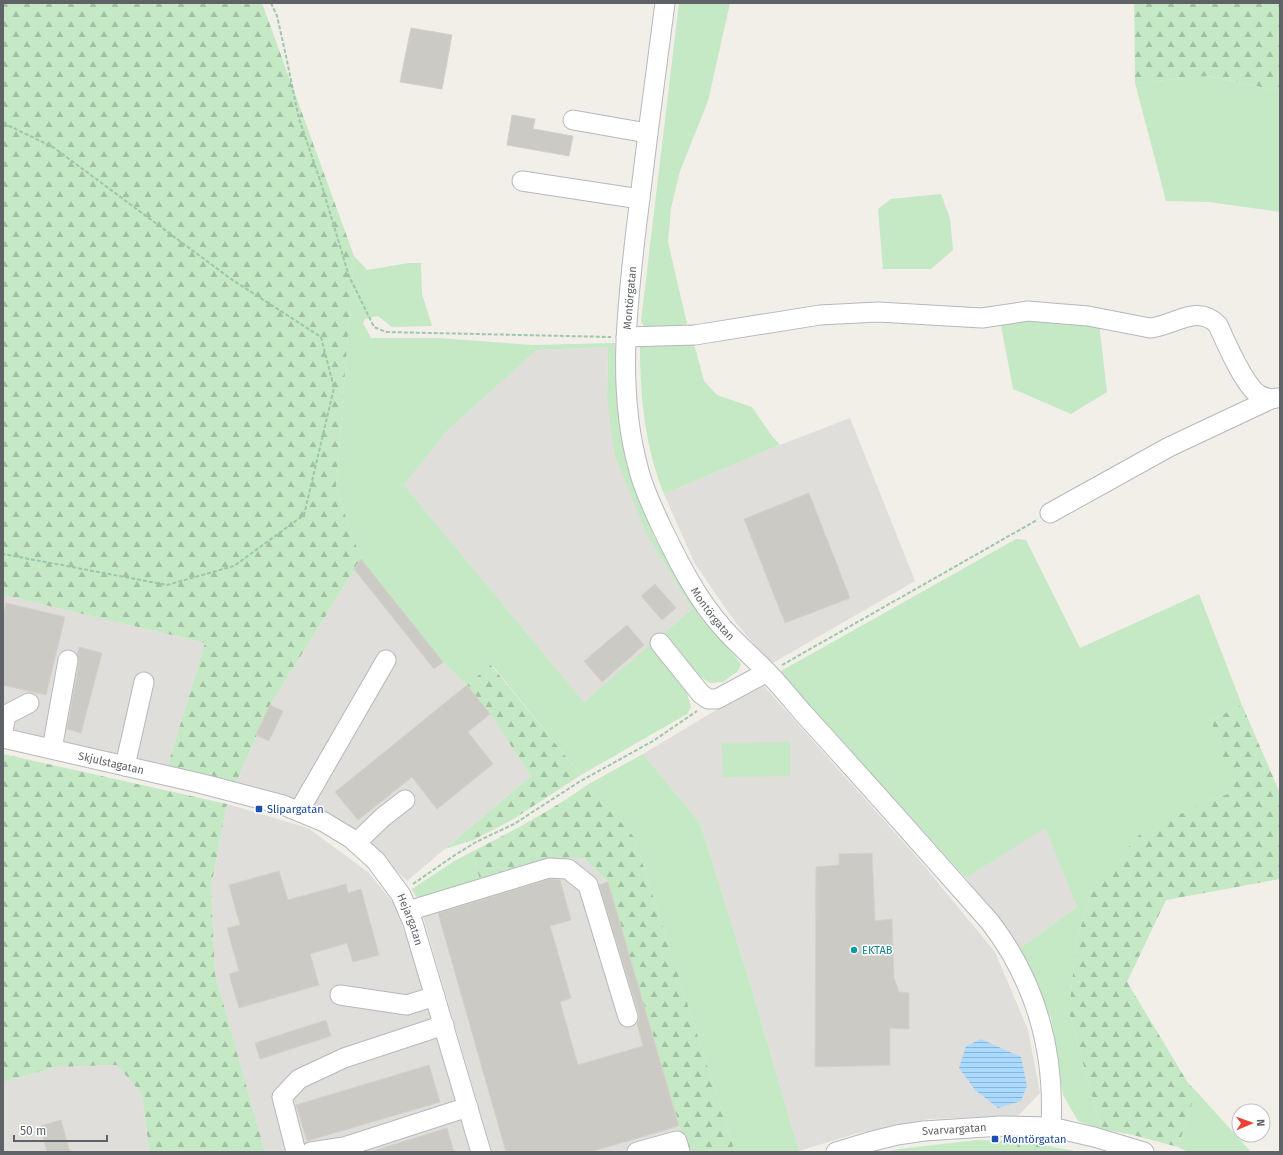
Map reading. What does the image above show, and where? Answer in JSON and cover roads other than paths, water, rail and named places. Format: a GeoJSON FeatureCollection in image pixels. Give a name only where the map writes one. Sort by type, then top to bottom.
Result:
{"type":"FeatureCollection","features":[{"type":"Feature","properties":{"kind":"street","name":"Montörgatan"},"geometry":{"type":"LineString","coordinates":[[665,3],[647,133],[626,337],[626,380],[630,425],[638,468],[650,502],[688,578],[704,603],[723,628],[767,672],[966,894],[990,922],[1015,961],[1028,988],[1043,1031],[1051,1081],[1051,1127]]}},
{"type":"Feature","properties":{"kind":"street"},"geometry":{"type":"LineString","coordinates":[[573,120],[647,133]]}},
{"type":"Feature","properties":{"kind":"street"},"geometry":{"type":"LineString","coordinates":[[522,181],[640,199]]}},
{"type":"Feature","properties":{"kind":"street"},"geometry":{"type":"LineString","coordinates":[[626,337],[695,335],[820,315],[851,312],[884,312],[982,318],[1028,312],[1044,312],[1088,316],[1150,328],[1159,327],[1194,315],[1204,316],[1213,320],[1218,326],[1246,380],[1253,390],[1260,395],[1275,398]]}},
{"type":"Feature","properties":{"kind":"street"},"geometry":{"type":"LineString","coordinates":[[1050,513],[1169,447],[1275,398]]}},
{"type":"Feature","properties":{"kind":"street"},"geometry":{"type":"LineString","coordinates":[[660,643],[701,694],[708,699],[717,699],[767,672]]}},
{"type":"Feature","properties":{"kind":"street"},"geometry":{"type":"LineString","coordinates":[[52,749],[68,660]]}},
{"type":"Feature","properties":{"kind":"street"},"geometry":{"type":"LineString","coordinates":[[299,811],[386,660]]}},
{"type":"Feature","properties":{"kind":"street"},"geometry":{"type":"LineString","coordinates":[[125,766],[144,682]]}},
{"type":"Feature","properties":{"kind":"street"},"geometry":{"type":"LineString","coordinates":[[3,731],[6,716],[29,703]]}},
{"type":"Feature","properties":{"kind":"street","name":"Skjulstagatan"},"geometry":{"type":"LineString","coordinates":[[3,738],[219,788]]}},
{"type":"Feature","properties":{"kind":"street","name":"Hejargatan"},"geometry":{"type":"LineString","coordinates":[[219,788],[299,811],[324,822],[356,842],[376,861],[399,893],[413,923],[482,1152]]}},
{"type":"Feature","properties":{"kind":"street"},"geometry":{"type":"LineString","coordinates":[[356,842],[383,817],[405,800]]}},
{"type":"Feature","properties":{"kind":"street"},"geometry":{"type":"LineString","coordinates":[[408,912],[549,868],[568,869],[588,885],[628,1017]]}},
{"type":"Feature","properties":{"kind":"street"},"geometry":{"type":"LineString","coordinates":[[340,995],[407,1005],[435,996]]}},
{"type":"Feature","properties":{"kind":"street"},"geometry":{"type":"LineString","coordinates":[[296,1152],[282,1098],[299,1078],[344,1058],[444,1026]]}},
{"type":"Feature","properties":{"kind":"street"},"geometry":{"type":"LineString","coordinates":[[311,1152],[344,1147],[468,1107]]}},
{"type":"Feature","properties":{"kind":"street","name":"Svarvargatan"},"geometry":{"type":"LineString","coordinates":[[836,1152],[897,1135],[924,1131],[1001,1126],[1051,1127],[1094,1137],[1144,1152]]}},
{"type":"Feature","properties":{"kind":"street"},"geometry":{"type":"LineString","coordinates":[[637,1152],[676,1141],[680,1152]]}},
{"type":"Feature","properties":{"kind":"water"},"geometry":{"type":"Polygon","coordinates":[[[981,1039],[1021,1057],[1027,1086],[1021,1101],[998,1108],[975,1090],[959,1068],[966,1046],[981,1039]]]}},
{"type":"Feature","properties":{"kind":"place","name":"Slipargatan"},"geometry":{"type":"Point","coordinates":[259,809]}},
{"type":"Feature","properties":{"kind":"place","name":"EKTAB"},"geometry":{"type":"Point","coordinates":[854,950]}},
{"type":"Feature","properties":{"kind":"place","name":"Montörgatan"},"geometry":{"type":"Point","coordinates":[995,1139]}}]}
